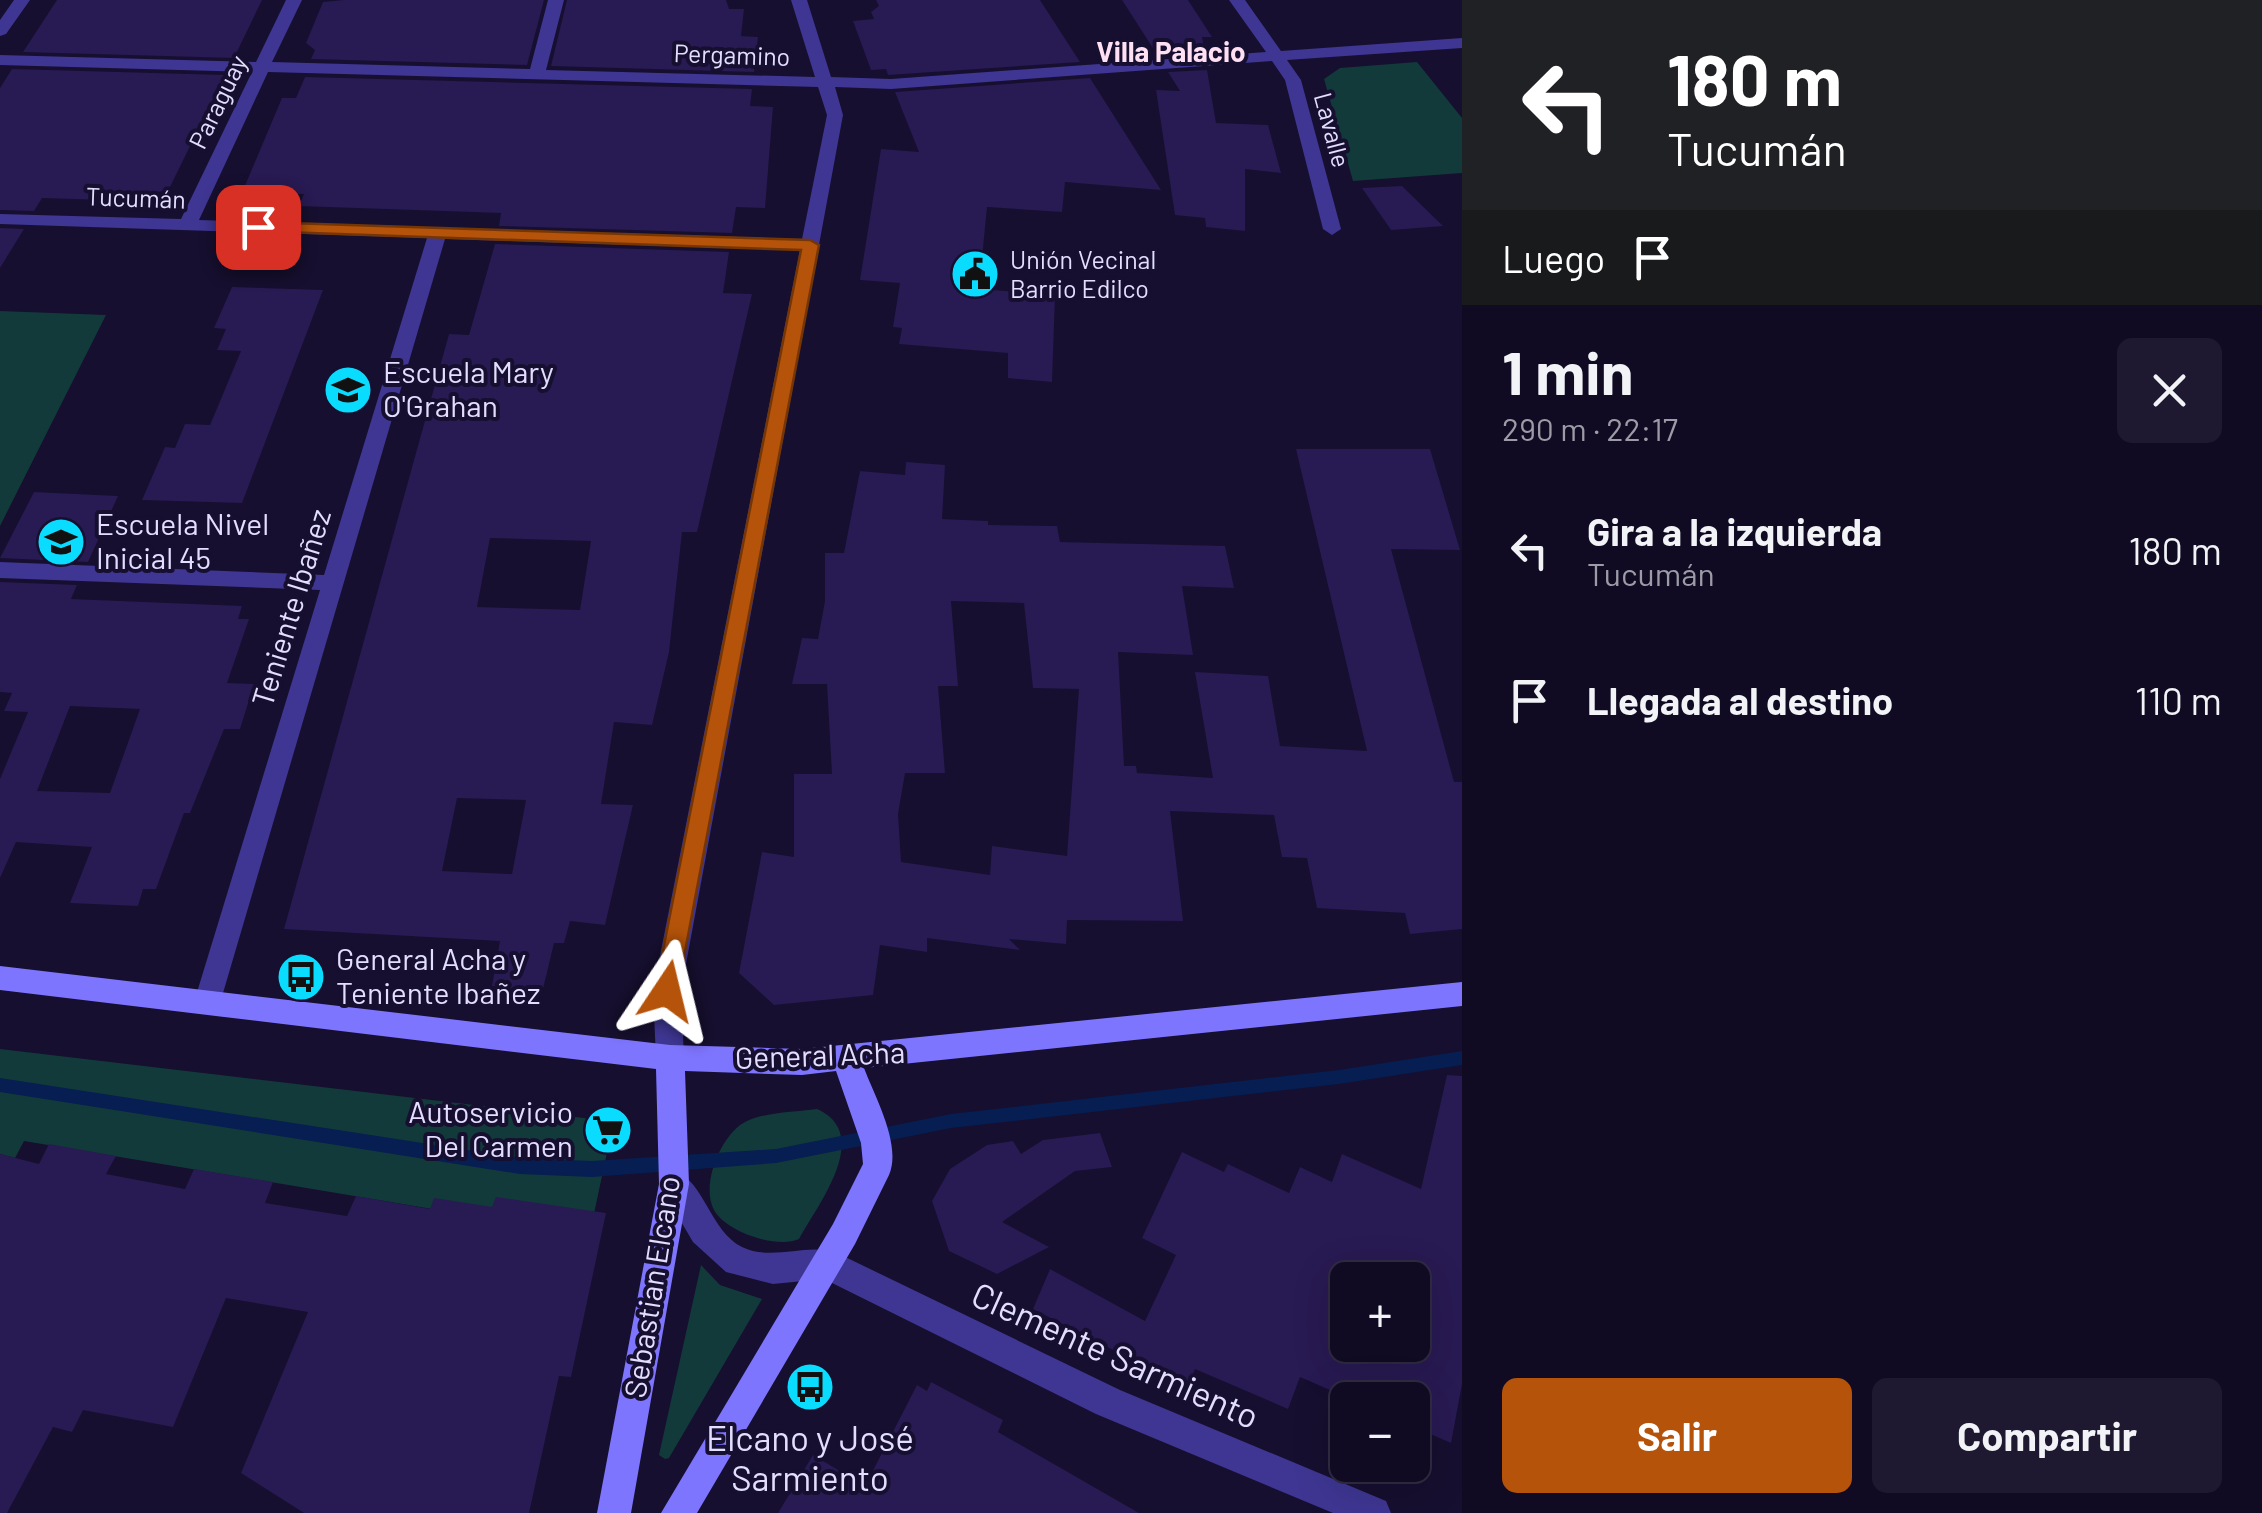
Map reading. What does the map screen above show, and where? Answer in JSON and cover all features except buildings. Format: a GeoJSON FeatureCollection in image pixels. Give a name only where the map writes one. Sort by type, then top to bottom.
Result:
{"type":"FeatureCollection","features":[{"type":"Feature","properties":{"kind":"main road","name":"General Acha"},"geometry":{"type":"LineString","coordinates":[[2,980],[670,1058],[846,1060],[1462,994]]}},
{"type":"Feature","properties":{"kind":"main road","name":"Sebastian Elcano"},"geometry":{"type":"LineString","coordinates":[[614,1513],[674,1184],[670,1058]]}},
{"type":"Feature","properties":{"kind":"main road"},"geometry":{"type":"LineString","coordinates":[[678,1513],[826,1264],[878,1165],[876,1143],[846,1060]]}},
{"type":"Feature","properties":{"kind":"street"},"geometry":{"type":"LineString","coordinates":[[0,31],[22,0]]}},
{"type":"Feature","properties":{"kind":"street","name":"Paraguay"},"geometry":{"type":"LineString","coordinates":[[186,225],[294,0]]}},
{"type":"Feature","properties":{"kind":"street"},"geometry":{"type":"LineString","coordinates":[[536,75],[556,0]]}},
{"type":"Feature","properties":{"kind":"street","name":"Sebastian Elcano"},"geometry":{"type":"LineString","coordinates":[[670,1058],[667,991],[836,115],[799,0]]}},
{"type":"Feature","properties":{"kind":"street","name":"Lavalle"},"geometry":{"type":"LineString","coordinates":[[1237,0],[1293,80],[1332,229]]}},
{"type":"Feature","properties":{"kind":"street","name":"Pergamino"},"geometry":{"type":"LineString","coordinates":[[0,60],[891,84],[1462,43]]}},
{"type":"Feature","properties":{"kind":"street","name":"Tucumán"},"geometry":{"type":"LineString","coordinates":[[0,219],[810,245]]}},
{"type":"Feature","properties":{"kind":"street","name":"Teniente Ibañez"},"geometry":{"type":"LineString","coordinates":[[208,1002],[438,233]]}},
{"type":"Feature","properties":{"kind":"street"},"geometry":{"type":"LineString","coordinates":[[0,570],[334,583]]}},
{"type":"Feature","properties":{"kind":"street"},"geometry":{"type":"LineString","coordinates":[[674,1184],[704,1232],[737,1261],[773,1269],[826,1264]]}},
{"type":"Feature","properties":{"kind":"street","name":"Clemente Sarmiento"},"geometry":{"type":"LineString","coordinates":[[826,1264],[1108,1402],[1374,1513]]}},
{"type":"Feature","properties":{"kind":"green space"},"geometry":{"type":"Polygon","coordinates":[[[1417,62],[1462,118],[1462,173],[1353,181],[1324,79],[1340,68],[1417,62]]]}},
{"type":"Feature","properties":{"kind":"green space"},"geometry":{"type":"Polygon","coordinates":[[[0,311],[106,315],[0,526],[0,311]]]}},
{"type":"Feature","properties":{"kind":"green space"},"geometry":{"type":"Polygon","coordinates":[[[0,1049],[609,1121],[612,1129],[582,1270],[552,1229],[24,1141],[15,1158],[0,1154],[0,1049]]]}},
{"type":"Feature","properties":{"kind":"green space"},"geometry":{"type":"Polygon","coordinates":[[[817,1109],[833,1120],[841,1135],[841,1152],[828,1190],[799,1239],[766,1240],[740,1231],[720,1218],[710,1199],[710,1187],[716,1160],[729,1136],[755,1118],[817,1109]]]}},
{"type":"Feature","properties":{"kind":"green space"},"geometry":{"type":"Polygon","coordinates":[[[701,1265],[720,1285],[762,1299],[665,1459],[659,1455],[701,1265]]]}},
{"type":"Feature","properties":{"kind":"waterway"},"geometry":{"type":"LineString","coordinates":[[0,1085],[520,1166],[592,1169],[776,1156],[951,1121],[1339,1077],[1462,1058]]}},
{"type":"Feature","properties":{"kind":"place","name":"Unión Vecinal Barrio Edilco"},"geometry":{"type":"Point","coordinates":[975,274]}},
{"type":"Feature","properties":{"kind":"place","name":"Escuela Mary O'Grahan"},"geometry":{"type":"Point","coordinates":[348,390]}},
{"type":"Feature","properties":{"kind":"place","name":"Escuela Nivel Inicial 45"},"geometry":{"type":"Point","coordinates":[61,542]}},
{"type":"Feature","properties":{"kind":"place","name":"General Acha y Teniente Ibañez"},"geometry":{"type":"Point","coordinates":[301,977]}},
{"type":"Feature","properties":{"kind":"place","name":"Autoservicio Del Carmen"},"geometry":{"type":"Point","coordinates":[608,1130]}},
{"type":"Feature","properties":{"kind":"place","name":"Elcano y José Sarmiento"},"geometry":{"type":"Point","coordinates":[810,1387]}},
{"type":"Feature","properties":{"kind":"district","name":"Villa Palacio"},"geometry":{"type":"Point","coordinates":[1171,52]}},
{"type":"Feature","properties":{"kind":"route"},"geometry":{"type":"LineString","coordinates":[[258,227],[810,245],[667,991]]}}]}
